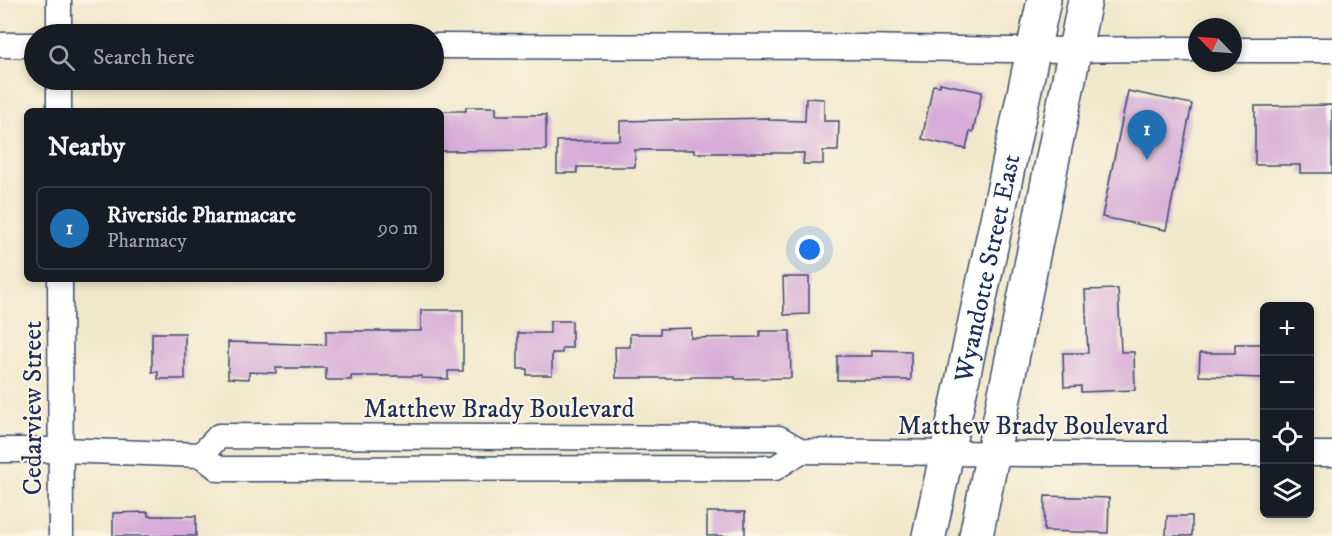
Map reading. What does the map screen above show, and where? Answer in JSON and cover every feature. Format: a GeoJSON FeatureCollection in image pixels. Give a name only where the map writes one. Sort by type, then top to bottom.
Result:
{"type":"FeatureCollection","features":[{"type":"Feature","properties":{"kind":"main road","name":"Wyandotte Street East"},"geometry":{"type":"LineString","coordinates":[[929,536],[1044,0]]}},
{"type":"Feature","properties":{"kind":"main road","name":"Wyandotte Street East"},"geometry":{"type":"LineString","coordinates":[[976,536],[1085,0]]}},
{"type":"Feature","properties":{"kind":"street"},"geometry":{"type":"LineString","coordinates":[[59,0],[59,24]]}},
{"type":"Feature","properties":{"kind":"street"},"geometry":{"type":"LineString","coordinates":[[0,45],[24,45]]}},
{"type":"Feature","properties":{"kind":"street"},"geometry":{"type":"LineString","coordinates":[[444,46],[1188,49]]}},
{"type":"Feature","properties":{"kind":"street"},"geometry":{"type":"LineString","coordinates":[[1242,50],[1332,50]]}},
{"type":"Feature","properties":{"kind":"street"},"geometry":{"type":"LineString","coordinates":[[59,90],[60,108]]}},
{"type":"Feature","properties":{"kind":"street","name":"Cedarview Street"},"geometry":{"type":"LineString","coordinates":[[60,282],[61,536]]}},
{"type":"Feature","properties":{"kind":"street","name":"Matthew Brady Boulevard"},"geometry":{"type":"LineString","coordinates":[[201,455],[219,436],[778,438],[801,451],[1260,454]]}},
{"type":"Feature","properties":{"kind":"street"},"geometry":{"type":"LineString","coordinates":[[0,450],[201,455],[219,469],[775,468],[801,451]]}},
{"type":"Feature","properties":{"kind":"street"},"geometry":{"type":"LineString","coordinates":[[1314,454],[1332,454]]}},
{"type":"Feature","properties":{"kind":"building"},"geometry":{"type":"Polygon","coordinates":[[[940,83],[982,92],[973,132],[970,131],[966,149],[922,139],[933,85],[940,86],[940,83]]]}},
{"type":"Feature","properties":{"kind":"building"},"geometry":{"type":"Polygon","coordinates":[[[1128,91],[1192,104],[1166,230],[1102,217],[1128,91]]]}},
{"type":"Feature","properties":{"kind":"building"},"geometry":{"type":"Polygon","coordinates":[[[806,98],[824,99],[824,121],[839,121],[838,151],[823,151],[823,164],[803,164],[804,153],[694,153],[694,150],[635,150],[635,167],[577,167],[577,173],[557,173],[557,141],[620,140],[620,121],[769,118],[769,120],[805,121],[806,98]]]}},
{"type":"Feature","properties":{"kind":"building"},"geometry":{"type":"Polygon","coordinates":[[[1332,105],[1332,173],[1300,173],[1300,165],[1255,165],[1255,106],[1332,105]]]}},
{"type":"Feature","properties":{"kind":"building"},"geometry":{"type":"Polygon","coordinates":[[[466,107],[496,107],[496,115],[546,115],[546,150],[444,151],[444,111],[466,111],[466,107]]]}},
{"type":"Feature","properties":{"kind":"building"},"geometry":{"type":"Polygon","coordinates":[[[783,277],[809,277],[809,314],[784,315],[783,277]]]}},
{"type":"Feature","properties":{"kind":"building"},"geometry":{"type":"Polygon","coordinates":[[[1118,289],[1121,352],[1134,352],[1135,390],[1081,392],[1081,386],[1064,387],[1063,353],[1088,353],[1085,290],[1118,289]]]}},
{"type":"Feature","properties":{"kind":"building"},"geometry":{"type":"Polygon","coordinates":[[[421,310],[463,310],[463,371],[448,371],[448,379],[421,378],[421,376],[351,376],[351,380],[326,380],[326,368],[276,368],[276,373],[249,372],[249,379],[228,378],[228,342],[326,345],[326,331],[421,331],[421,310]]]}},
{"type":"Feature","properties":{"kind":"building"},"geometry":{"type":"Polygon","coordinates":[[[550,321],[572,321],[572,348],[562,348],[562,353],[552,353],[552,375],[527,375],[527,369],[518,369],[518,333],[550,333],[550,321]]]}},
{"type":"Feature","properties":{"kind":"building"},"geometry":{"type":"Polygon","coordinates":[[[691,328],[691,338],[760,337],[760,331],[790,331],[791,378],[616,378],[615,347],[630,347],[630,334],[660,334],[660,329],[691,328]]]}},
{"type":"Feature","properties":{"kind":"building"},"geometry":{"type":"Polygon","coordinates":[[[152,333],[185,333],[185,379],[158,379],[158,372],[152,372],[152,333]]]}},
{"type":"Feature","properties":{"kind":"building"},"geometry":{"type":"Polygon","coordinates":[[[1235,344],[1260,344],[1260,378],[1199,376],[1200,353],[1235,353],[1235,344]]]}},
{"type":"Feature","properties":{"kind":"building"},"geometry":{"type":"Polygon","coordinates":[[[872,350],[911,351],[911,380],[837,380],[837,356],[872,356],[872,350]]]}},
{"type":"Feature","properties":{"kind":"building"},"geometry":{"type":"Polygon","coordinates":[[[1045,496],[1109,498],[1108,533],[1044,531],[1045,496]]]}},
{"type":"Feature","properties":{"kind":"building"},"geometry":{"type":"Polygon","coordinates":[[[148,512],[148,516],[196,516],[196,536],[113,536],[113,513],[148,512]]]}},
{"type":"Feature","properties":{"kind":"building"},"geometry":{"type":"Polygon","coordinates":[[[707,512],[745,512],[745,536],[707,536],[707,512]]]}},
{"type":"Feature","properties":{"kind":"building"},"geometry":{"type":"Polygon","coordinates":[[[1167,516],[1192,516],[1192,536],[1166,536],[1167,516]]]}},
{"type":"Feature","properties":{"kind":"place","name":"Riverside Pharmacare"},"geometry":{"type":"Point","coordinates":[1147,160]}}]}
